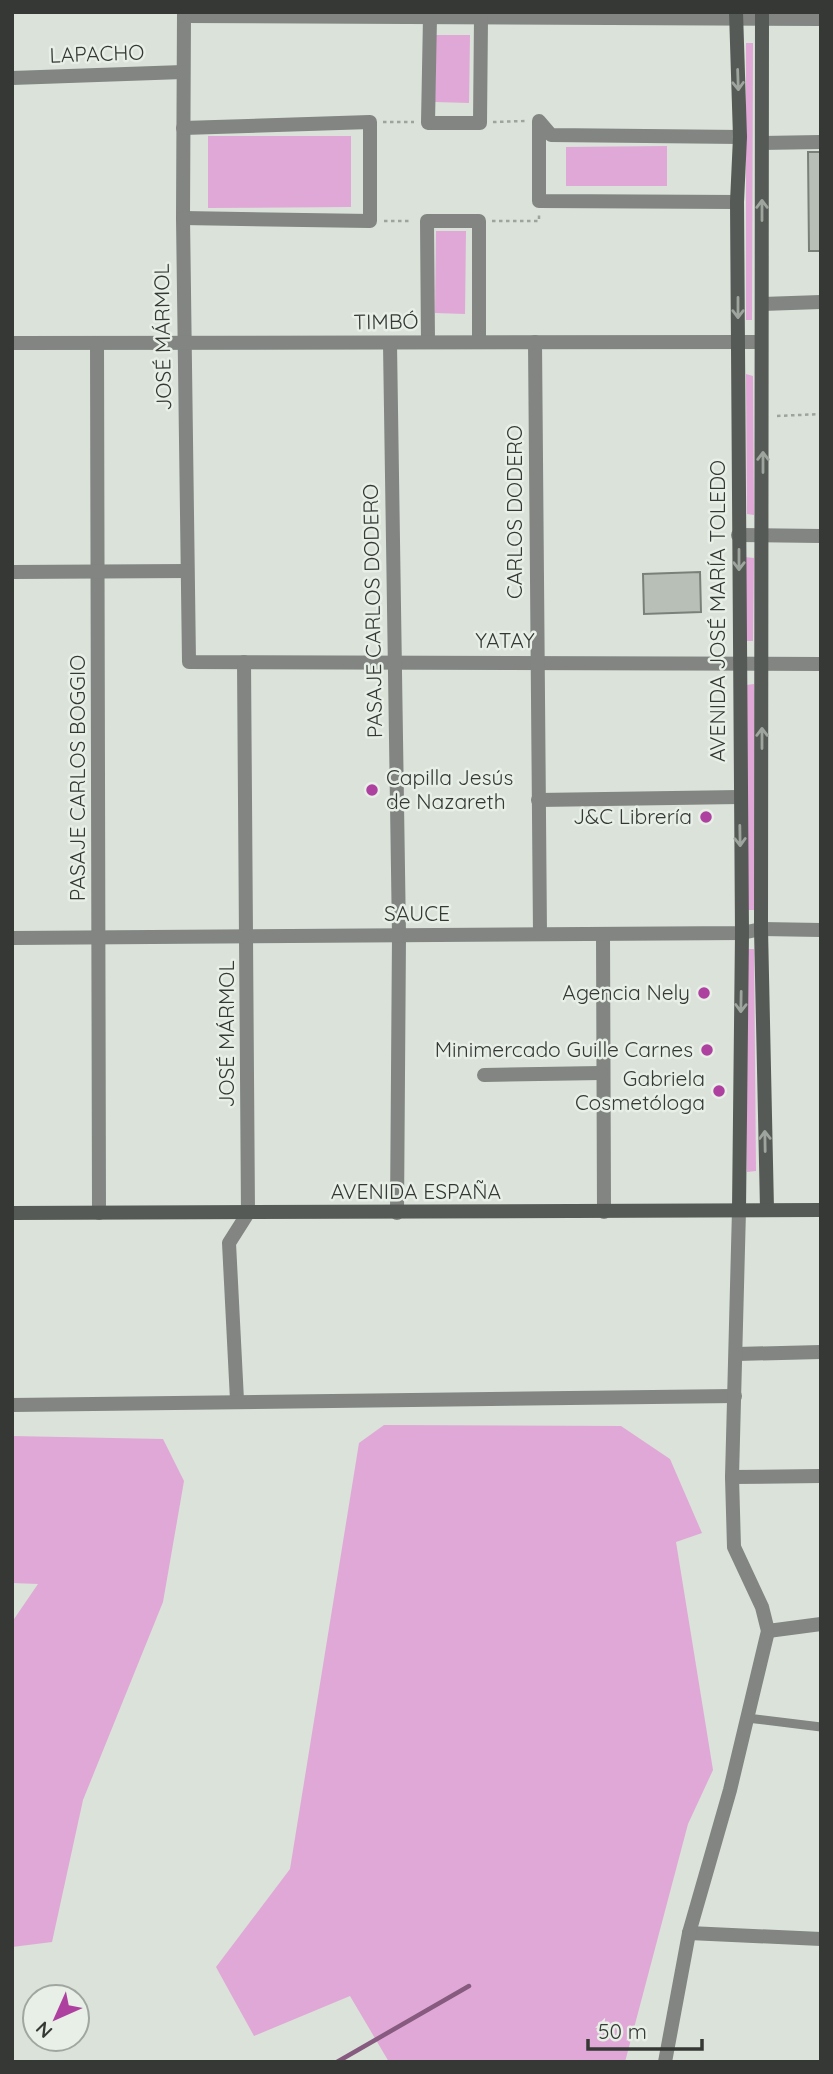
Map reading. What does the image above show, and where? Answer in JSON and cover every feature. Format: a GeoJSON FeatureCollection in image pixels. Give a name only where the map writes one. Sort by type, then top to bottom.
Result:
{"type":"FeatureCollection","features":[{"type":"Feature","properties":{"kind":"main road","name":"AVENIDA JOSÉ MARÍA TOLEDO"},"geometry":{"type":"LineString","coordinates":[[736,15],[740,137],[737,202],[742,933],[739,1210]]}},
{"type":"Feature","properties":{"kind":"main road","name":"AVENIDA JOSÉ MARÍA TOLEDO"},"geometry":{"type":"LineString","coordinates":[[762,15],[761,929],[767,1209]]}},
{"type":"Feature","properties":{"kind":"main road","name":"AVENIDA ESPAÑA"},"geometry":{"type":"LineString","coordinates":[[12,1213],[821,1210]]}},
{"type":"Feature","properties":{"kind":"street"},"geometry":{"type":"LineString","coordinates":[[184,14],[430,17],[458,15],[481,18],[762,15],[821,19]]}},
{"type":"Feature","properties":{"kind":"street","name":"JOSÉ MÁRMOL"},"geometry":{"type":"LineString","coordinates":[[184,14],[183,218],[189,662]]}},
{"type":"Feature","properties":{"kind":"street"},"geometry":{"type":"LineString","coordinates":[[430,17],[428,122],[480,123],[481,18]]}},
{"type":"Feature","properties":{"kind":"street","name":"LAPACHO"},"geometry":{"type":"LineString","coordinates":[[12,78],[184,72]]}},
{"type":"Feature","properties":{"kind":"street"},"geometry":{"type":"LineString","coordinates":[[539,121],[551,135],[740,137]]}},
{"type":"Feature","properties":{"kind":"street"},"geometry":{"type":"LineString","coordinates":[[539,121],[539,201],[737,202]]}},
{"type":"Feature","properties":{"kind":"street"},"geometry":{"type":"LineString","coordinates":[[183,128],[370,122],[370,221],[183,218]]}},
{"type":"Feature","properties":{"kind":"street"},"geometry":{"type":"LineString","coordinates":[[762,143],[821,142]]}},
{"type":"Feature","properties":{"kind":"street"},"geometry":{"type":"LineString","coordinates":[[428,342],[427,221],[478,221],[479,342]]}},
{"type":"Feature","properties":{"kind":"street"},"geometry":{"type":"LineString","coordinates":[[762,304],[821,302]]}},
{"type":"Feature","properties":{"kind":"street","name":"CARLOS DODERO"},"geometry":{"type":"LineString","coordinates":[[535,342],[540,934]]}},
{"type":"Feature","properties":{"kind":"street","name":"TIMBÓ"},"geometry":{"type":"LineString","coordinates":[[12,343],[761,342]]}},
{"type":"Feature","properties":{"kind":"street","name":"PASAJE CARLOS BOGGIO"},"geometry":{"type":"LineString","coordinates":[[97,343],[100,1213]]}},
{"type":"Feature","properties":{"kind":"street","name":"PASAJE CARLOS DODERO"},"geometry":{"type":"LineString","coordinates":[[390,344],[399,935],[397,1213]]}},
{"type":"Feature","properties":{"kind":"street"},"geometry":{"type":"LineString","coordinates":[[738,535],[821,536]]}},
{"type":"Feature","properties":{"kind":"street"},"geometry":{"type":"LineString","coordinates":[[12,572],[187,571]]}},
{"type":"Feature","properties":{"kind":"street","name":"YATAY"},"geometry":{"type":"LineString","coordinates":[[189,662],[821,664]]}},
{"type":"Feature","properties":{"kind":"street","name":"JOSÉ MÁRMOL"},"geometry":{"type":"LineString","coordinates":[[244,662],[248,1213]]}},
{"type":"Feature","properties":{"kind":"street"},"geometry":{"type":"LineString","coordinates":[[538,800],[740,797]]}},
{"type":"Feature","properties":{"kind":"street","name":"SAUCE"},"geometry":{"type":"LineString","coordinates":[[12,938],[742,933],[761,929],[821,930]]}},
{"type":"Feature","properties":{"kind":"street"},"geometry":{"type":"LineString","coordinates":[[603,934],[601,1073],[604,1212]]}},
{"type":"Feature","properties":{"kind":"street"},"geometry":{"type":"LineString","coordinates":[[484,1075],[601,1073]]}},
{"type":"Feature","properties":{"kind":"street"},"geometry":{"type":"LineString","coordinates":[[665,2062],[689,1933],[768,1631],[762,1607],[734,1547],[732,1477],[739,1210]]}},
{"type":"Feature","properties":{"kind":"street"},"geometry":{"type":"LineString","coordinates":[[237,1401],[229,1243],[248,1213]]}},
{"type":"Feature","properties":{"kind":"street"},"geometry":{"type":"LineString","coordinates":[[737,1354],[821,1352]]}},
{"type":"Feature","properties":{"kind":"street"},"geometry":{"type":"LineString","coordinates":[[12,1405],[735,1396]]}},
{"type":"Feature","properties":{"kind":"street"},"geometry":{"type":"LineString","coordinates":[[732,1477],[821,1476]]}},
{"type":"Feature","properties":{"kind":"street"},"geometry":{"type":"LineString","coordinates":[[768,1631],[821,1624]]}},
{"type":"Feature","properties":{"kind":"street"},"geometry":{"type":"LineString","coordinates":[[689,1933],[821,1939]]}},
{"type":"Feature","properties":{"kind":"lane"},"geometry":{"type":"LineString","coordinates":[[747,1718],[821,1727]]}},
{"type":"Feature","properties":{"kind":"path"},"geometry":{"type":"LineString","coordinates":[[480,123],[539,121]]}},
{"type":"Feature","properties":{"kind":"path"},"geometry":{"type":"LineString","coordinates":[[370,122],[428,122]]}},
{"type":"Feature","properties":{"kind":"path"},"geometry":{"type":"LineString","coordinates":[[478,221],[539,221],[539,201]]}},
{"type":"Feature","properties":{"kind":"path"},"geometry":{"type":"LineString","coordinates":[[370,221],[427,221]]}},
{"type":"Feature","properties":{"kind":"path"},"geometry":{"type":"LineString","coordinates":[[763,416],[821,415]]}},
{"type":"Feature","properties":{"kind":"shaded area"},"geometry":{"type":"Polygon","coordinates":[[[436,35],[470,35],[469,103],[435,102],[436,35]]]}},
{"type":"Feature","properties":{"kind":"shaded area"},"geometry":{"type":"Polygon","coordinates":[[[746,43],[753,43],[752,320],[746,320],[746,43]]]}},
{"type":"Feature","properties":{"kind":"shaded area"},"geometry":{"type":"Polygon","coordinates":[[[208,136],[351,136],[351,207],[208,208],[208,136]]]}},
{"type":"Feature","properties":{"kind":"shaded area"},"geometry":{"type":"Polygon","coordinates":[[[667,146],[667,186],[566,186],[566,147],[667,146]]]}},
{"type":"Feature","properties":{"kind":"shaded area"},"geometry":{"type":"Polygon","coordinates":[[[436,231],[466,231],[465,314],[435,313],[436,231]]]}},
{"type":"Feature","properties":{"kind":"shaded area"},"geometry":{"type":"Polygon","coordinates":[[[746,374],[753,376],[754,515],[747,514],[746,374]]]}},
{"type":"Feature","properties":{"kind":"shaded area"},"geometry":{"type":"Polygon","coordinates":[[[745,557],[754,558],[753,641],[744,641],[745,557]]]}},
{"type":"Feature","properties":{"kind":"shaded area"},"geometry":{"type":"Polygon","coordinates":[[[754,684],[755,910],[748,910],[746,685],[754,684]]]}},
{"type":"Feature","properties":{"kind":"shaded area"},"geometry":{"type":"Polygon","coordinates":[[[745,949],[754,949],[756,1171],[747,1172],[745,949]]]}},
{"type":"Feature","properties":{"kind":"shaded area"},"geometry":{"type":"Polygon","coordinates":[[[384,1425],[621,1426],[670,1459],[702,1533],[676,1542],[713,1770],[688,1824],[625,2062],[389,2062],[350,1996],[254,2036],[216,1967],[290,1869],[359,1443],[384,1425]]]}},
{"type":"Feature","properties":{"kind":"shaded area"},"geometry":{"type":"Polygon","coordinates":[[[12,1436],[163,1439],[184,1481],[163,1602],[83,1800],[52,1942],[12,1947],[12,1622],[38,1584],[12,1583],[12,1436]]]}},
{"type":"Feature","properties":{"kind":"building"},"geometry":{"type":"Polygon","coordinates":[[[808,152],[821,152],[821,251],[809,251],[808,152]]]}},
{"type":"Feature","properties":{"kind":"building"},"geometry":{"type":"Polygon","coordinates":[[[700,572],[701,612],[644,614],[643,574],[700,572]]]}},
{"type":"Feature","properties":{"kind":"waterway"},"geometry":{"type":"LineString","coordinates":[[337,2062],[469,1986]]}},
{"type":"Feature","properties":{"kind":"place","name":"Capilla Jesús de Nazareth"},"geometry":{"type":"Point","coordinates":[372,790]}},
{"type":"Feature","properties":{"kind":"place","name":"J&C Librería"},"geometry":{"type":"Point","coordinates":[706,817]}},
{"type":"Feature","properties":{"kind":"place","name":"Agencia Nely"},"geometry":{"type":"Point","coordinates":[704,993]}},
{"type":"Feature","properties":{"kind":"place","name":"Minimercado Guille Carnes"},"geometry":{"type":"Point","coordinates":[707,1050]}},
{"type":"Feature","properties":{"kind":"place","name":"Gabriela Cosmetóloga"},"geometry":{"type":"Point","coordinates":[719,1091]}}]}
